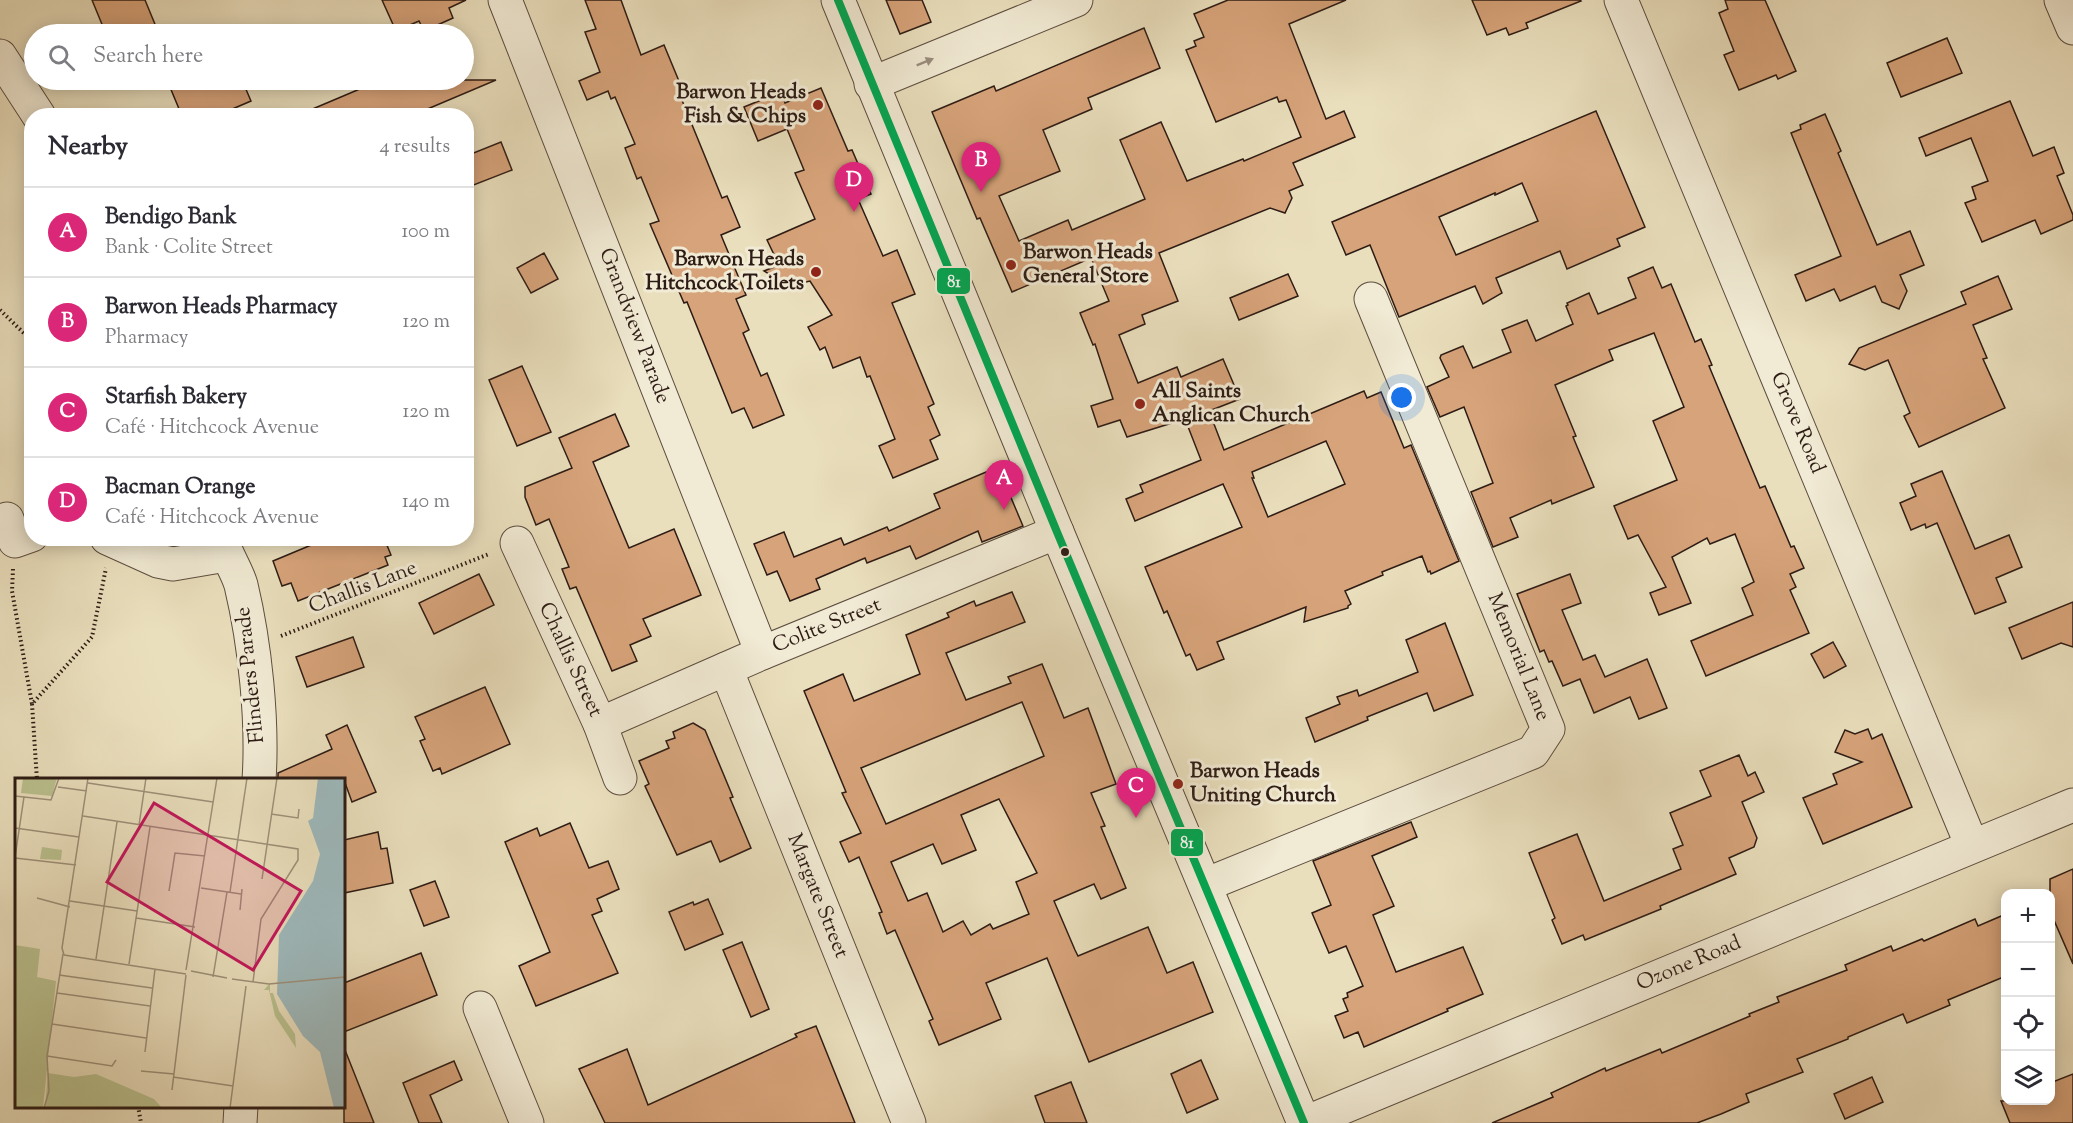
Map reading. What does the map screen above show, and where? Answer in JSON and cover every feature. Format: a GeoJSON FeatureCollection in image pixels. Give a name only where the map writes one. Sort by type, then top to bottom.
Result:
{"type":"FeatureCollection","features":[{"type":"Feature","properties":{"kind":"street","name":"Grandview Parade"},"geometry":{"type":"LineString","coordinates":[[505,0],[762,653]]}},
{"type":"Feature","properties":{"kind":"street"},"geometry":{"type":"LineString","coordinates":[[838,0],[1056,531],[1304,1123]]}},
{"type":"Feature","properties":{"kind":"street"},"geometry":{"type":"LineString","coordinates":[[871,84],[1076,0]]}},
{"type":"Feature","properties":{"kind":"street","name":"Grove Road"},"geometry":{"type":"LineString","coordinates":[[1621,0],[1972,846]]}},
{"type":"Feature","properties":{"kind":"street"},"geometry":{"type":"LineString","coordinates":[[2061,0],[2073,28]]}},
{"type":"Feature","properties":{"kind":"street"},"geometry":{"type":"LineString","coordinates":[[0,56],[34,108]]}},
{"type":"Feature","properties":{"kind":"street","name":"Memorial Lane"},"geometry":{"type":"LineString","coordinates":[[1204,885],[1533,752],[1548,729],[1371,299]]}},
{"type":"Feature","properties":{"kind":"street","name":"Colite Street"},"geometry":{"type":"LineString","coordinates":[[600,724],[762,653],[1056,531]]}},
{"type":"Feature","properties":{"kind":"street","name":"Challis Street"},"geometry":{"type":"LineString","coordinates":[[517,543],[600,724],[620,778]]}},
{"type":"Feature","properties":{"kind":"street"},"geometry":{"type":"LineString","coordinates":[[125,546],[158,561],[173,564],[223,547]]}},
{"type":"Feature","properties":{"kind":"street","name":"Flinders Parade"},"geometry":{"type":"LineString","coordinates":[[223,547],[240,582],[253,647],[259,778]]}},
{"type":"Feature","properties":{"kind":"street","name":"Margate Street"},"geometry":{"type":"LineString","coordinates":[[726,669],[909,1123]]}},
{"type":"Feature","properties":{"kind":"street","name":"Ozone Road"},"geometry":{"type":"LineString","coordinates":[[1304,1123],[2073,805]]}},
{"type":"Feature","properties":{"kind":"street"},"geometry":{"type":"LineString","coordinates":[[480,1008],[527,1123]]}},
{"type":"Feature","properties":{"kind":"street"},"geometry":{"type":"LineString","coordinates":[[240,1123],[241,1108]]}},
{"type":"Feature","properties":{"kind":"path"},"geometry":{"type":"LineString","coordinates":[[0,310],[24,333]]}},
{"type":"Feature","properties":{"kind":"path"},"geometry":{"type":"LineString","coordinates":[[18,532],[12,591],[32,704],[37,778]]}},
{"type":"Feature","properties":{"kind":"path","name":"Challis Lane"},"geometry":{"type":"LineString","coordinates":[[253,647],[517,543]]}},
{"type":"Feature","properties":{"kind":"path"},"geometry":{"type":"LineString","coordinates":[[32,704],[92,638],[108,546]]}},
{"type":"Feature","properties":{"kind":"path"},"geometry":{"type":"LineString","coordinates":[[138,1108],[141,1123]]}},
{"type":"Feature","properties":{"kind":"building"},"geometry":{"type":"Polygon","coordinates":[[[92,0],[145,0],[155,24],[102,24],[92,0]]]}},
{"type":"Feature","properties":{"kind":"building"},"geometry":{"type":"Polygon","coordinates":[[[382,0],[466,0],[449,8],[453,18],[440,24],[420,24],[419,21],[412,24],[393,24],[382,0]]]}},
{"type":"Feature","properties":{"kind":"building"},"geometry":{"type":"Polygon","coordinates":[[[585,0],[621,0],[641,55],[664,45],[681,86],[677,88],[722,198],[727,196],[740,227],[721,235],[746,295],[736,299],[749,330],[743,333],[761,376],[767,373],[784,415],[753,428],[744,408],[732,413],[687,302],[684,303],[650,224],[659,221],[641,177],[637,179],[625,148],[635,144],[615,97],[611,99],[608,91],[587,100],[579,81],[600,72],[585,32],[596,29],[585,0]]]}},
{"type":"Feature","properties":{"kind":"building"},"geometry":{"type":"Polygon","coordinates":[[[886,0],[922,0],[931,22],[900,34],[886,0]]]}},
{"type":"Feature","properties":{"kind":"building"},"geometry":{"type":"Polygon","coordinates":[[[1228,0],[1346,0],[1289,24],[1326,119],[1344,111],[1355,137],[1293,163],[1303,185],[1289,191],[1292,198],[1285,213],[1270,208],[1159,253],[1178,301],[1142,315],[1145,324],[1119,335],[1138,383],[1177,367],[1181,377],[1223,359],[1240,399],[1209,411],[1224,450],[1364,391],[1367,398],[1381,392],[1404,448],[1411,445],[1459,561],[1431,574],[1422,556],[1382,572],[1383,575],[1345,591],[1351,604],[1348,608],[1304,622],[1306,607],[1217,642],[1224,659],[1197,670],[1190,654],[1186,656],[1167,611],[1164,613],[1145,567],[1242,527],[1223,484],[1135,521],[1126,499],[1143,492],[1140,485],[1201,460],[1185,419],[1127,437],[1120,420],[1098,427],[1091,406],[1113,399],[1095,344],[1093,345],[1080,313],[1109,301],[1091,258],[1012,292],[980,218],[977,219],[932,112],[994,86],[996,91],[1144,28],[1160,68],[1088,98],[1092,109],[1043,130],[1060,171],[999,196],[1019,241],[1068,220],[1072,230],[1145,199],[1120,140],[1161,122],[1187,181],[1243,159],[1244,161],[1301,137],[1286,100],[1279,102],[1277,97],[1216,122],[1186,50],[1196,46],[1194,41],[1204,37],[1194,14],[1228,0]],[[1326,441],[1252,472],[1254,478],[1252,478],[1268,517],[1345,484],[1326,441]]]}},
{"type":"Feature","properties":{"kind":"building"},"geometry":{"type":"Polygon","coordinates":[[[1472,0],[1581,1],[1526,23],[1528,28],[1509,35],[1506,28],[1487,35],[1472,0]]]}},
{"type":"Feature","properties":{"kind":"building"},"geometry":{"type":"Polygon","coordinates":[[[1725,0],[1765,0],[1796,71],[1778,79],[1776,75],[1739,90],[1724,55],[1734,51],[1719,13],[1728,9],[1725,0]]]}},
{"type":"Feature","properties":{"kind":"building"},"geometry":{"type":"Polygon","coordinates":[[[1947,38],[1962,73],[1901,97],[1887,63],[1947,38]]]}},
{"type":"Feature","properties":{"kind":"building"},"geometry":{"type":"Polygon","coordinates":[[[474,80],[496,80],[474,89],[474,80]]]}},
{"type":"Feature","properties":{"kind":"building"},"geometry":{"type":"Polygon","coordinates":[[[821,88],[848,151],[852,150],[871,194],[858,199],[883,256],[897,250],[915,294],[892,303],[934,404],[928,407],[940,435],[930,440],[938,459],[893,478],[879,446],[895,439],[860,357],[833,368],[825,347],[820,350],[808,327],[832,315],[810,281],[788,286],[764,271],[779,265],[767,240],[815,219],[795,173],[804,170],[787,129],[758,141],[744,107],[781,92],[785,103],[821,88]]]}},
{"type":"Feature","properties":{"kind":"building"},"geometry":{"type":"Polygon","coordinates":[[[171,90],[246,90],[251,101],[235,108],[179,108],[171,90]]]}},
{"type":"Feature","properties":{"kind":"building"},"geometry":{"type":"Polygon","coordinates":[[[357,90],[472,90],[430,108],[315,108],[357,90]]]}},
{"type":"Feature","properties":{"kind":"building"},"geometry":{"type":"Polygon","coordinates":[[[2010,101],[2033,156],[2054,147],[2064,173],[2057,176],[2073,220],[2041,234],[2035,220],[1982,242],[1965,203],[1976,199],[1972,187],[1988,181],[1971,138],[1926,156],[1919,138],[2010,101]]]}},
{"type":"Feature","properties":{"kind":"building"},"geometry":{"type":"Polygon","coordinates":[[[1596,111],[1645,227],[1617,239],[1620,246],[1567,269],[1560,251],[1496,278],[1502,293],[1483,304],[1475,286],[1399,317],[1370,245],[1346,255],[1332,222],[1596,111]],[[1522,183],[1439,217],[1456,255],[1538,221],[1522,183]]]}},
{"type":"Feature","properties":{"kind":"building"},"geometry":{"type":"Polygon","coordinates":[[[1825,114],[1841,151],[1838,153],[1877,245],[1910,231],[1924,265],[1900,275],[1907,291],[1899,309],[1882,302],[1875,286],[1840,301],[1834,289],[1806,301],[1795,275],[1841,256],[1791,133],[1801,129],[1800,125],[1825,114]]]}},
{"type":"Feature","properties":{"kind":"building"},"geometry":{"type":"Polygon","coordinates":[[[501,142],[512,170],[474,185],[474,153],[501,142]]]}},
{"type":"Feature","properties":{"kind":"building"},"geometry":{"type":"Polygon","coordinates":[[[544,253],[558,279],[531,293],[517,268],[544,253]]]}},
{"type":"Feature","properties":{"kind":"building"},"geometry":{"type":"Polygon","coordinates":[[[1653,267],[1662,288],[1671,284],[1695,342],[1701,339],[1712,365],[1709,366],[1760,488],[1765,486],[1791,547],[1794,546],[1804,568],[1790,574],[1796,587],[1790,590],[1809,633],[1706,676],[1691,641],[1753,615],[1742,588],[1754,582],[1735,534],[1710,544],[1707,538],[1672,557],[1691,603],[1659,615],[1650,593],[1666,587],[1638,535],[1628,539],[1614,506],[1677,480],[1653,421],[1684,407],[1654,333],[1609,350],[1613,360],[1555,385],[1594,487],[1552,504],[1551,500],[1510,518],[1518,537],[1493,547],[1471,492],[1493,483],[1464,407],[1440,417],[1427,387],[1449,377],[1440,358],[1441,355],[1463,346],[1473,368],[1511,352],[1502,330],[1527,320],[1536,341],[1573,324],[1567,303],[1589,293],[1598,314],[1636,298],[1628,278],[1653,267]]]}},
{"type":"Feature","properties":{"kind":"building"},"geometry":{"type":"Polygon","coordinates":[[[1288,274],[1298,296],[1239,320],[1230,298],[1288,274]]]}},
{"type":"Feature","properties":{"kind":"building"},"geometry":{"type":"Polygon","coordinates":[[[1998,276],[2012,309],[1973,325],[1987,358],[1983,359],[2005,408],[1919,447],[1904,416],[1910,413],[1888,360],[1865,370],[1849,364],[1859,348],[1966,304],[1961,292],[1998,276]]]}},
{"type":"Feature","properties":{"kind":"building"},"geometry":{"type":"Polygon","coordinates":[[[522,366],[551,432],[517,446],[489,380],[522,366]]]}},
{"type":"Feature","properties":{"kind":"building"},"geometry":{"type":"Polygon","coordinates":[[[615,414],[629,446],[593,462],[629,548],[674,529],[701,595],[643,619],[651,636],[630,645],[637,661],[612,671],[576,587],[570,589],[562,569],[569,567],[549,519],[536,525],[525,497],[525,487],[572,468],[559,438],[615,414]]]}},
{"type":"Feature","properties":{"kind":"building"},"geometry":{"type":"Polygon","coordinates":[[[998,467],[1023,526],[982,542],[978,531],[916,559],[910,546],[867,563],[865,558],[816,579],[820,589],[790,601],[777,571],[767,575],[754,544],[784,532],[794,557],[841,538],[844,545],[887,527],[889,531],[940,508],[934,494],[998,467]]]}},
{"type":"Feature","properties":{"kind":"building"},"geometry":{"type":"Polygon","coordinates":[[[1942,471],[1975,549],[2009,535],[2022,567],[1996,578],[2006,602],[1975,614],[1937,523],[1926,528],[1925,524],[1911,530],[1900,503],[1916,496],[1911,484],[1942,471]]]}},
{"type":"Feature","properties":{"kind":"building"},"geometry":{"type":"Polygon","coordinates":[[[309,546],[387,546],[391,555],[385,557],[388,565],[298,601],[291,583],[282,586],[273,561],[309,546]]]}},
{"type":"Feature","properties":{"kind":"building"},"geometry":{"type":"Polygon","coordinates":[[[479,574],[494,605],[434,634],[419,603],[479,574]]]}},
{"type":"Feature","properties":{"kind":"building"},"geometry":{"type":"Polygon","coordinates":[[[1570,574],[1581,603],[1562,610],[1583,660],[1595,655],[1605,677],[1647,659],[1667,708],[1639,719],[1630,697],[1594,713],[1580,679],[1563,686],[1552,661],[1549,662],[1544,650],[1540,652],[1517,594],[1570,574]]]}},
{"type":"Feature","properties":{"kind":"building"},"geometry":{"type":"Polygon","coordinates":[[[1012,592],[1025,622],[946,653],[966,700],[1011,683],[1008,677],[1042,664],[1064,718],[1088,708],[1116,784],[1091,793],[1105,826],[1101,827],[1126,888],[1101,899],[1094,884],[1054,901],[1078,956],[1148,927],[1167,973],[1193,962],[1213,1012],[1089,1062],[1047,958],[986,983],[1001,1019],[939,1045],[929,1021],[933,1019],[895,930],[887,934],[879,913],[882,912],[859,857],[849,862],[840,842],[861,833],[842,793],[846,792],[804,691],[843,674],[854,701],[920,674],[906,635],[949,617],[947,613],[974,601],[976,606],[1012,592]],[[1022,702],[861,768],[886,824],[1044,756],[1022,702]],[[999,799],[961,815],[976,850],[942,864],[933,844],[891,862],[908,901],[927,893],[943,932],[963,921],[971,935],[990,924],[993,929],[1029,914],[1016,882],[1037,873],[999,799]]]}},
{"type":"Feature","properties":{"kind":"building"},"geometry":{"type":"Polygon","coordinates":[[[2073,602],[2073,647],[2061,643],[2022,659],[2009,628],[2073,602]]]}},
{"type":"Feature","properties":{"kind":"building"},"geometry":{"type":"Polygon","coordinates":[[[1445,623],[1473,695],[1434,711],[1427,693],[1367,717],[1368,720],[1315,742],[1306,718],[1340,704],[1337,697],[1357,690],[1359,696],[1418,672],[1406,640],[1445,623]]]}},
{"type":"Feature","properties":{"kind":"building"},"geometry":{"type":"Polygon","coordinates":[[[353,637],[364,667],[307,687],[296,657],[353,637]]]}},
{"type":"Feature","properties":{"kind":"building"},"geometry":{"type":"Polygon","coordinates":[[[1833,642],[1846,666],[1824,678],[1811,654],[1833,642]]]}},
{"type":"Feature","properties":{"kind":"building"},"geometry":{"type":"Polygon","coordinates":[[[485,687],[510,744],[442,774],[440,768],[433,771],[420,741],[425,739],[415,717],[485,687]]]}},
{"type":"Feature","properties":{"kind":"building"},"geometry":{"type":"Polygon","coordinates":[[[693,723],[705,730],[751,848],[720,862],[711,841],[677,855],[645,786],[649,784],[639,761],[669,748],[666,741],[675,738],[673,732],[693,723]]]}},
{"type":"Feature","properties":{"kind":"building"},"geometry":{"type":"Polygon","coordinates":[[[347,725],[376,792],[352,802],[345,778],[278,778],[278,773],[332,749],[326,735],[347,725]]]}},
{"type":"Feature","properties":{"kind":"building"},"geometry":{"type":"Polygon","coordinates":[[[1868,729],[1872,739],[1882,734],[1912,807],[1823,844],[1803,798],[1837,784],[1833,774],[1862,762],[1835,752],[1845,730],[1855,734],[1868,729]]]}},
{"type":"Feature","properties":{"kind":"building"},"geometry":{"type":"Polygon","coordinates":[[[1739,755],[1748,776],[1755,772],[1764,792],[1742,802],[1757,838],[1754,847],[1729,858],[1736,874],[1660,906],[1661,909],[1585,940],[1583,935],[1562,944],[1552,920],[1555,918],[1529,853],[1577,834],[1604,901],[1681,869],[1673,849],[1683,845],[1670,813],[1711,796],[1700,771],[1739,755]]]}},
{"type":"Feature","properties":{"kind":"building"},"geometry":{"type":"Polygon","coordinates":[[[1411,822],[1417,837],[1372,856],[1394,906],[1373,915],[1396,972],[1463,947],[1483,994],[1364,1047],[1358,1032],[1344,1038],[1335,1016],[1348,1011],[1343,999],[1348,997],[1347,993],[1363,986],[1346,946],[1329,953],[1312,913],[1331,905],[1313,861],[1411,822]]]}},
{"type":"Feature","properties":{"kind":"building"},"geometry":{"type":"Polygon","coordinates":[[[570,823],[589,868],[608,861],[619,889],[597,899],[602,911],[592,915],[618,973],[536,1006],[519,966],[550,952],[505,842],[537,828],[540,836],[570,823]]]}},
{"type":"Feature","properties":{"kind":"building"},"geometry":{"type":"Polygon","coordinates":[[[378,832],[381,849],[387,848],[393,883],[345,893],[345,840],[378,832]]]}},
{"type":"Feature","properties":{"kind":"building"},"geometry":{"type":"Polygon","coordinates":[[[2073,869],[2073,964],[2055,923],[2055,889],[2050,889],[2050,879],[2073,869]]]}},
{"type":"Feature","properties":{"kind":"building"},"geometry":{"type":"Polygon","coordinates":[[[435,881],[449,917],[424,926],[410,890],[435,881]]]}},
{"type":"Feature","properties":{"kind":"building"},"geometry":{"type":"Polygon","coordinates":[[[708,899],[723,934],[685,950],[669,912],[693,902],[694,905],[708,899]]]}},
{"type":"Feature","properties":{"kind":"building"},"geometry":{"type":"Polygon","coordinates":[[[2001,916],[2001,978],[1948,1000],[1950,1005],[1907,1023],[1903,1014],[1797,1059],[1803,1072],[1746,1094],[1749,1102],[1721,1114],[1697,1123],[1492,1123],[1553,1097],[1551,1093],[1605,1068],[1606,1071],[1660,1049],[1662,1053],[1750,1016],[1749,1014],[1779,1002],[1777,997],[1847,970],[1845,965],[1891,946],[1893,951],[1922,939],[1924,941],[1975,919],[1978,926],[2001,916]]]}},
{"type":"Feature","properties":{"kind":"building"},"geometry":{"type":"Polygon","coordinates":[[[742,942],[769,1009],[751,1017],[723,950],[742,942]]]}},
{"type":"Feature","properties":{"kind":"building"},"geometry":{"type":"Polygon","coordinates":[[[421,953],[437,995],[345,1032],[345,983],[421,953]]]}},
{"type":"Feature","properties":{"kind":"building"},"geometry":{"type":"Polygon","coordinates":[[[816,1026],[855,1123],[605,1123],[579,1069],[627,1049],[648,1105],[797,1037],[795,1034],[816,1026]]]}},
{"type":"Feature","properties":{"kind":"building"},"geometry":{"type":"Polygon","coordinates":[[[345,1050],[374,1123],[344,1123],[345,1108],[345,1050]]]}},
{"type":"Feature","properties":{"kind":"building"},"geometry":{"type":"Polygon","coordinates":[[[1201,1060],[1218,1099],[1187,1113],[1171,1074],[1201,1060]]]}},
{"type":"Feature","properties":{"kind":"building"},"geometry":{"type":"Polygon","coordinates":[[[454,1061],[462,1080],[430,1095],[442,1123],[419,1123],[403,1083],[454,1061]]]}},
{"type":"Feature","properties":{"kind":"building"},"geometry":{"type":"Polygon","coordinates":[[[2073,1074],[2073,1123],[2010,1123],[2003,1105],[2055,1105],[2055,1081],[2073,1074]]]}},
{"type":"Feature","properties":{"kind":"building"},"geometry":{"type":"Polygon","coordinates":[[[1872,1077],[1883,1102],[1845,1119],[1834,1094],[1872,1077]]]}},
{"type":"Feature","properties":{"kind":"building"},"geometry":{"type":"Polygon","coordinates":[[[1071,1082],[1087,1123],[1045,1123],[1035,1096],[1071,1082]]]}},
{"type":"Feature","properties":{"kind":"transit line","name":"81"},"geometry":{"type":"LineString","coordinates":[[838,0],[1304,1123]]}},
{"type":"Feature","properties":{"kind":"place","name":"Barwon Heads Fish & Chips"},"geometry":{"type":"Point","coordinates":[818,105]}},
{"type":"Feature","properties":{"kind":"place","name":"Barwon Heads Pharmacy"},"geometry":{"type":"Point","coordinates":[981,192]}},
{"type":"Feature","properties":{"kind":"place","name":"Bacman Orange"},"geometry":{"type":"Point","coordinates":[854,212]}},
{"type":"Feature","properties":{"kind":"place","name":"Barwon Heads General Store"},"geometry":{"type":"Point","coordinates":[1011,265]}},
{"type":"Feature","properties":{"kind":"place","name":"Barwon Heads Hitchcock Toilets"},"geometry":{"type":"Point","coordinates":[816,272]}},
{"type":"Feature","properties":{"kind":"place","name":"All Saints Anglican Church"},"geometry":{"type":"Point","coordinates":[1140,404]}},
{"type":"Feature","properties":{"kind":"place","name":"Bendigo Bank"},"geometry":{"type":"Point","coordinates":[1004,510]}},
{"type":"Feature","properties":{"kind":"place","name":"Barwon Heads Uniting Church"},"geometry":{"type":"Point","coordinates":[1178,784]}},
{"type":"Feature","properties":{"kind":"place","name":"Starfish Bakery"},"geometry":{"type":"Point","coordinates":[1136,818]}}]}
